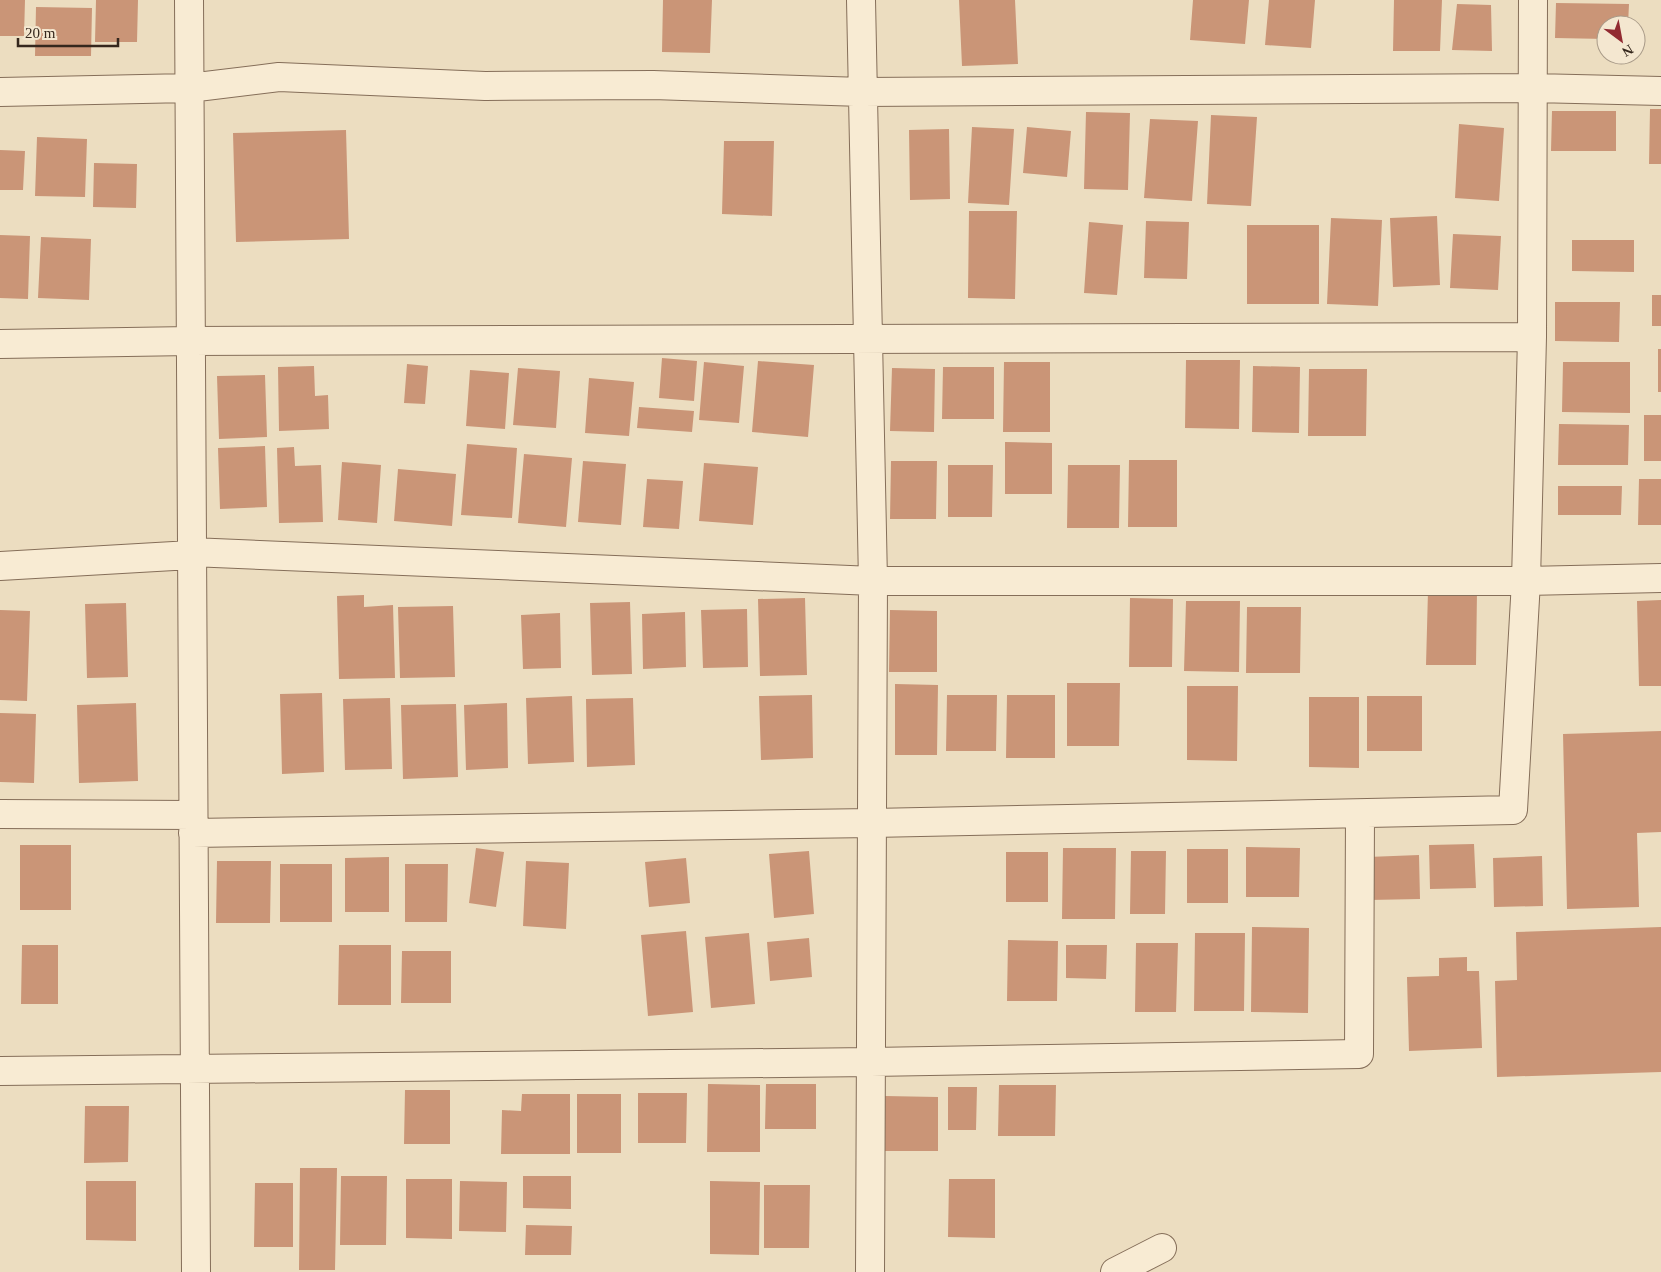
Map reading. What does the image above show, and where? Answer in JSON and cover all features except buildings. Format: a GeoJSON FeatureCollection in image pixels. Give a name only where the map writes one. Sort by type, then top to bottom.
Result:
{"type":"FeatureCollection","features":[{"type":"Feature","properties":{"kind":"street"},"geometry":{"type":"LineString","coordinates":[[189,0],[196,1272]]}},
{"type":"Feature","properties":{"kind":"street"},"geometry":{"type":"LineString","coordinates":[[861,0],[873,581],[870,1272]]}},
{"type":"Feature","properties":{"kind":"street"},"geometry":{"type":"LineString","coordinates":[[0,814],[193,824],[872,823],[1512,810],[1526,581],[1532,337],[1533,0]]}},
{"type":"Feature","properties":{"kind":"street"},"geometry":{"type":"LineString","coordinates":[[0,92],[189,88],[279,77],[484,86],[653,85],[862,92],[1533,88],[1661,91]]}},
{"type":"Feature","properties":{"kind":"street"},"geometry":{"type":"LineString","coordinates":[[0,344],[190,341],[1532,337]]}},
{"type":"Feature","properties":{"kind":"street"},"geometry":{"type":"LineString","coordinates":[[0,566],[191,553],[873,581],[1526,581],[1661,578]]}},
{"type":"Feature","properties":{"kind":"street"},"geometry":{"type":"LineString","coordinates":[[0,1072],[194,1068],[871,1062],[1359,1054],[1360,814]]}},
{"type":"Feature","properties":{"kind":"street"},"geometry":{"type":"LineString","coordinates":[[1115,1272],[1162,1248]]}}]}
